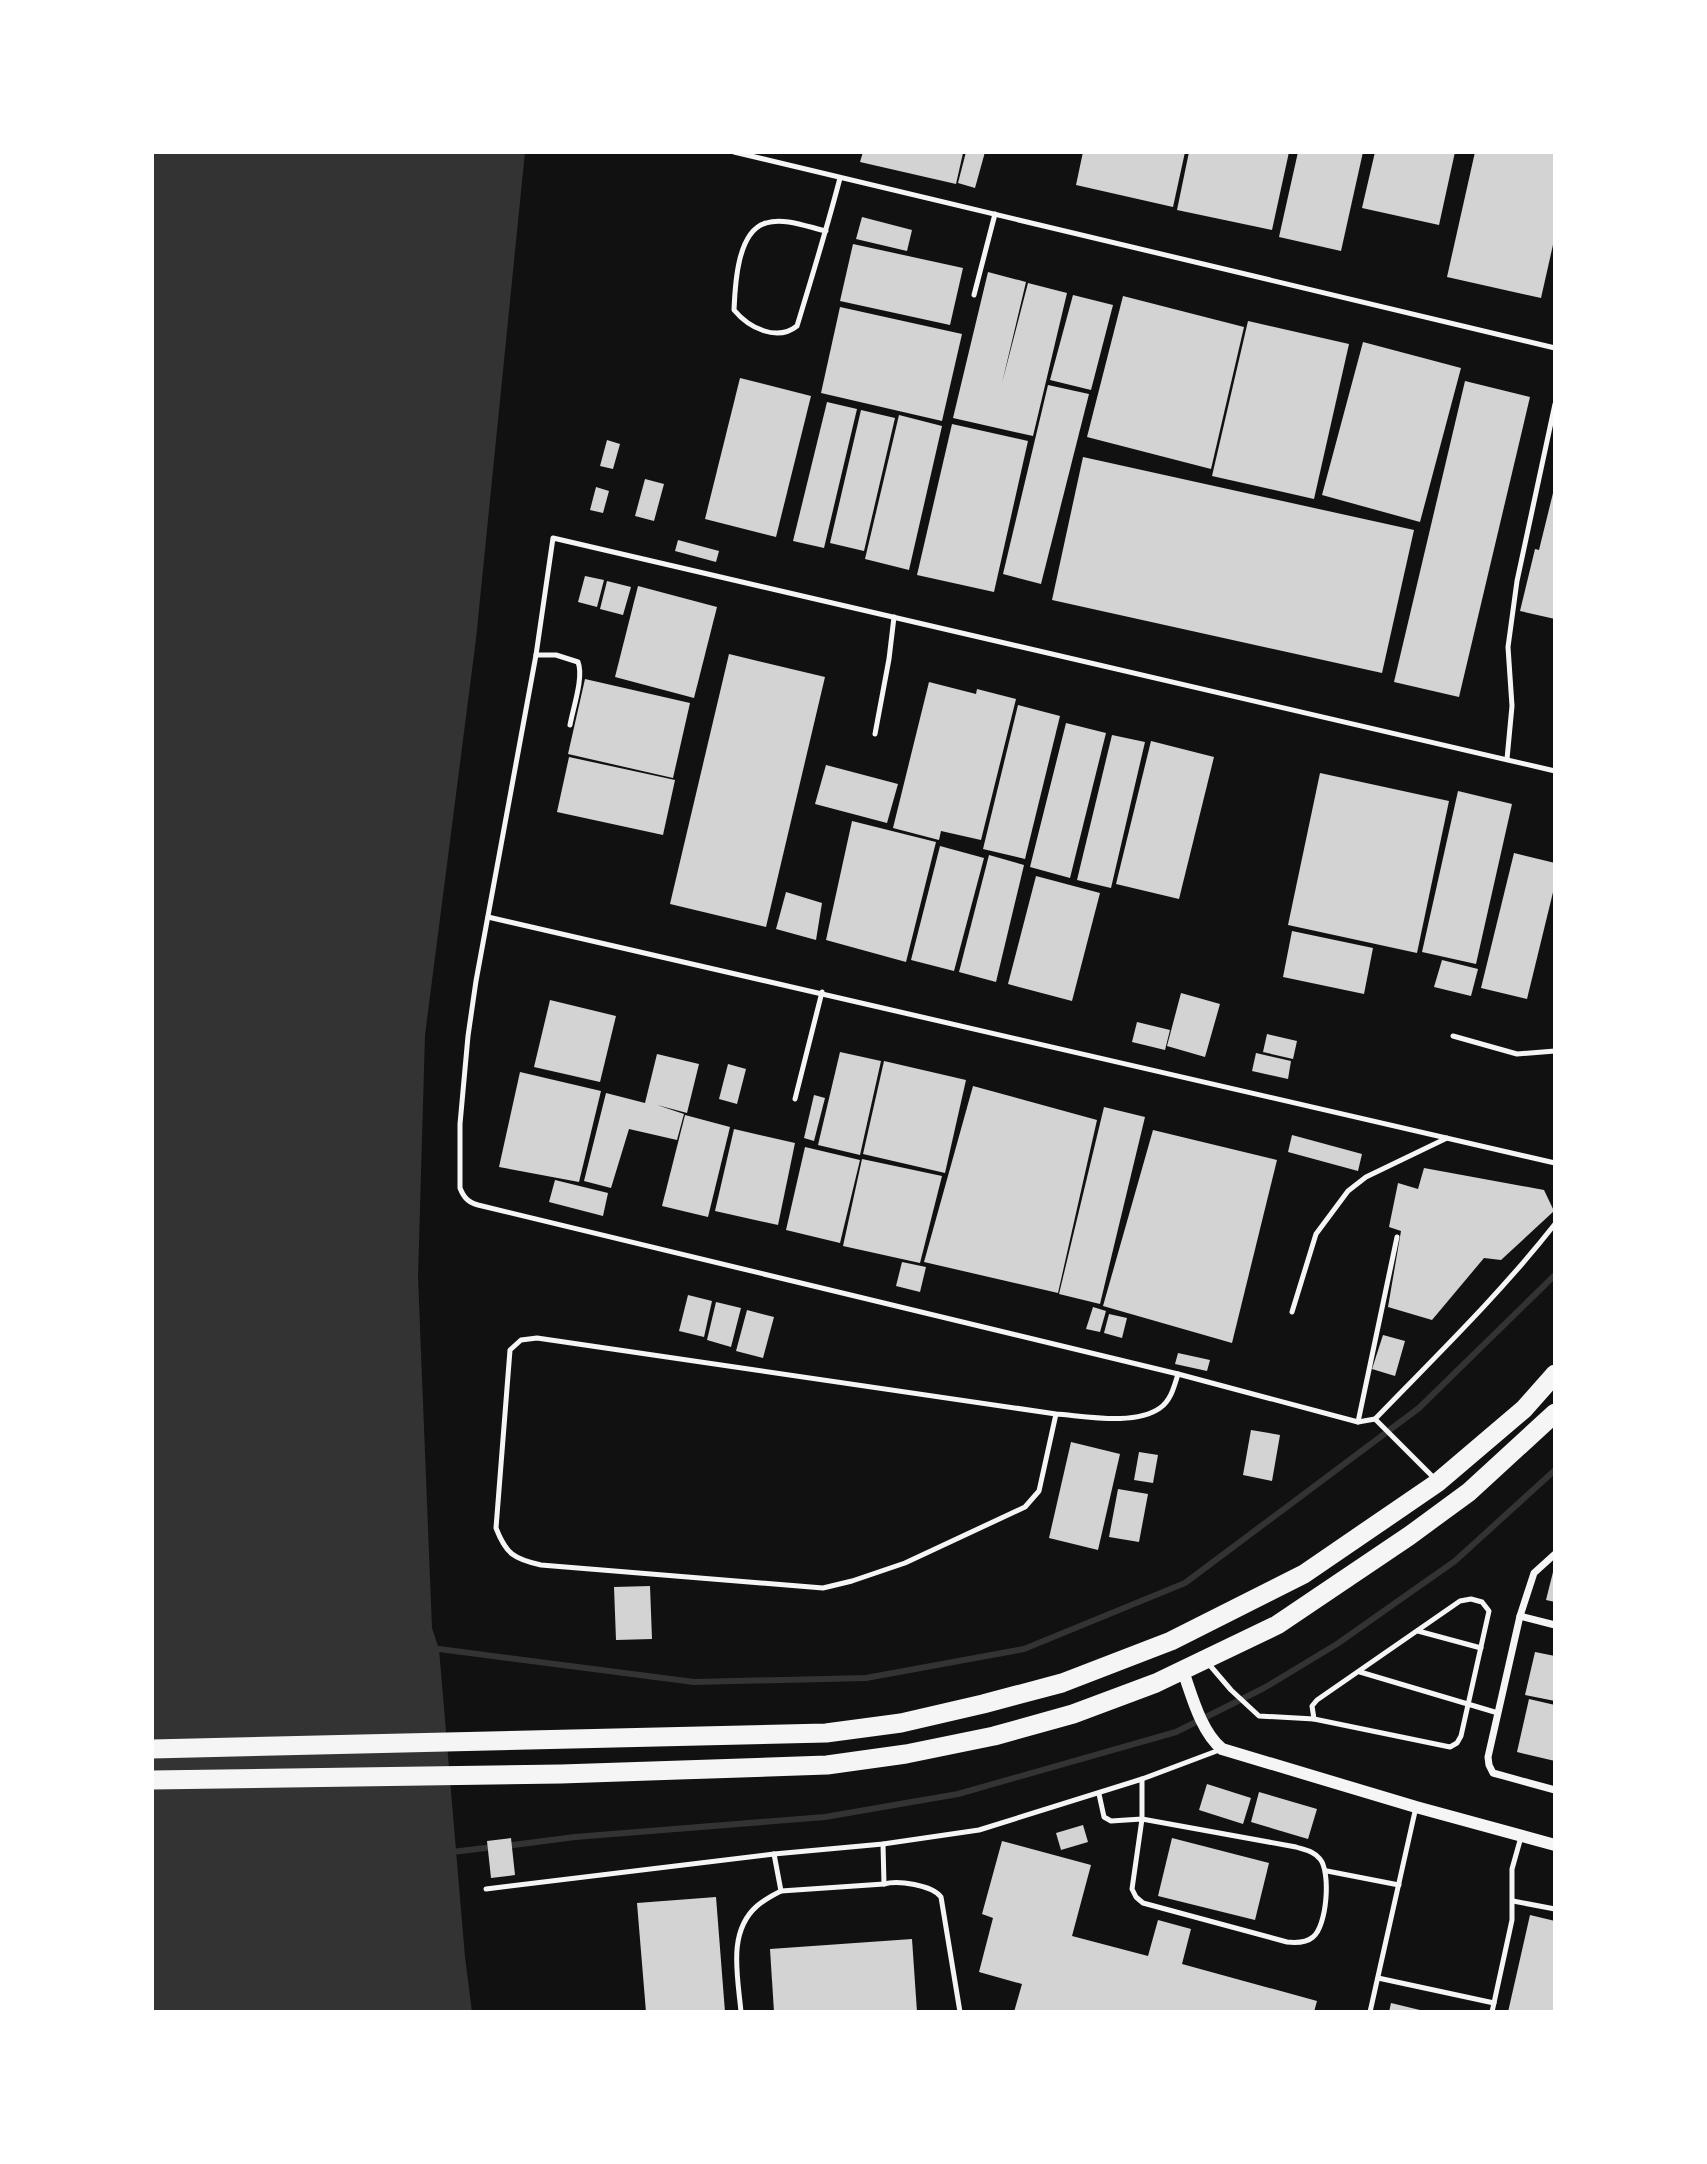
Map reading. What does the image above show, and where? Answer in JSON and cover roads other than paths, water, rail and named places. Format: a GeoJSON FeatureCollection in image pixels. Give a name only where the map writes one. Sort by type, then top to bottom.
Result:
{"type":"FeatureCollection","features":[{"type":"Feature","properties":{"kind":"highway"},"geometry":{"type":"LineString","coordinates":[[152,1749],[826,1733],[901,1723],[984,1704],[1062,1683],[1171,1641],[1304,1574],[1461,1464],[1524,1409],[1555,1374]]}},
{"type":"Feature","properties":{"kind":"highway"},"geometry":{"type":"LineString","coordinates":[[152,1780],[561,1774],[827,1765],[906,1754],[994,1736],[1073,1714],[1183,1671],[1277,1625],[1469,1492],[1555,1413]]}},
{"type":"Feature","properties":{"kind":"street"},"geometry":{"type":"LineString","coordinates":[[1555,1554],[1534,1573],[1520,1616],[1488,1757],[1493,1773],[1555,1790]]}},
{"type":"Feature","properties":{"kind":"street"},"geometry":{"type":"LineString","coordinates":[[1520,1616],[1555,1625]]}},
{"type":"Feature","properties":{"kind":"street"},"geometry":{"type":"LineString","coordinates":[[1183,1671],[1213,1742],[1222,1749],[1555,1845]]}},
{"type":"Feature","properties":{"kind":"lane"},"geometry":{"type":"LineString","coordinates":[[734,152],[1555,348]]}},
{"type":"Feature","properties":{"kind":"lane"},"geometry":{"type":"LineString","coordinates":[[826,231],[777,222],[765,223],[747,237],[735,284],[734,310],[739,317],[777,335],[790,332],[797,326],[826,231],[840,178]]}},
{"type":"Feature","properties":{"kind":"lane"},"geometry":{"type":"LineString","coordinates":[[974,295],[995,214]]}},
{"type":"Feature","properties":{"kind":"lane"},"geometry":{"type":"LineString","coordinates":[[1507,759],[1513,706],[1507,647],[1517,582],[1555,404]]}},
{"type":"Feature","properties":{"kind":"lane"},"geometry":{"type":"LineString","coordinates":[[1555,771],[553,538],[536,655],[468,1036],[460,1124],[460,1188],[463,1197],[470,1202],[1178,1374],[1358,1422],[1375,1419],[1474,1317],[1555,1224]]}},
{"type":"Feature","properties":{"kind":"lane"},"geometry":{"type":"LineString","coordinates":[[875,734],[894,617]]}},
{"type":"Feature","properties":{"kind":"lane"},"geometry":{"type":"LineString","coordinates":[[536,655],[556,655],[578,662],[580,677],[570,725]]}},
{"type":"Feature","properties":{"kind":"lane"},"geometry":{"type":"LineString","coordinates":[[488,917],[1555,1163]]}},
{"type":"Feature","properties":{"kind":"lane"},"geometry":{"type":"LineString","coordinates":[[795,1099],[822,992]]}},
{"type":"Feature","properties":{"kind":"lane"},"geometry":{"type":"LineString","coordinates":[[1453,1036],[1517,1054],[1555,1051]]}},
{"type":"Feature","properties":{"kind":"lane"},"geometry":{"type":"LineString","coordinates":[[1292,1312],[1316,1234],[1348,1191],[1366,1177],[1447,1138]]}},
{"type":"Feature","properties":{"kind":"lane"},"geometry":{"type":"LineString","coordinates":[[1358,1422],[1397,1237]]}},
{"type":"Feature","properties":{"kind":"lane"},"geometry":{"type":"LineString","coordinates":[[1055,1414],[1039,1491],[1025,1507],[905,1563],[823,1588],[541,1565],[520,1560],[504,1547],[496,1528],[510,1350],[521,1340],[537,1338],[1055,1414],[1126,1418],[1144,1416],[1162,1407],[1172,1394],[1178,1374]]}},
{"type":"Feature","properties":{"kind":"lane"},"geometry":{"type":"LineString","coordinates":[[1375,1419],[1437,1482]]}},
{"type":"Feature","properties":{"kind":"lane"},"geometry":{"type":"LineString","coordinates":[[1205,1660],[1231,1690],[1259,1716],[1314,1719],[1450,1746],[1457,1743],[1461,1736],[1489,1611],[1482,1602],[1460,1601],[1317,1700],[1312,1706],[1314,1719]]}},
{"type":"Feature","properties":{"kind":"lane"},"geometry":{"type":"LineString","coordinates":[[1418,1631],[1481,1648]]}},
{"type":"Feature","properties":{"kind":"lane"},"geometry":{"type":"LineString","coordinates":[[1360,1672],[1498,1713]]}},
{"type":"Feature","properties":{"kind":"lane"},"geometry":{"type":"LineString","coordinates":[[486,1889],[774,1854],[883,1844],[979,1830],[1099,1794],[1222,1749]]}},
{"type":"Feature","properties":{"kind":"lane"},"geometry":{"type":"LineString","coordinates":[[1099,1794],[1102,1813],[1111,1822],[1142,1819],[1296,1847],[1315,1853],[1327,1871],[1321,1927],[1313,1937],[1300,1943],[1287,1942],[1143,1903],[1136,1897],[1132,1889],[1142,1819],[1142,1779]]}},
{"type":"Feature","properties":{"kind":"lane"},"geometry":{"type":"LineString","coordinates":[[1370,2012],[1416,1807]]}},
{"type":"Feature","properties":{"kind":"lane"},"geometry":{"type":"LineString","coordinates":[[1492,2012],[1512,1920],[1511,1868],[1521,1837]]}},
{"type":"Feature","properties":{"kind":"lane"},"geometry":{"type":"LineString","coordinates":[[883,1844],[884,1884]]}},
{"type":"Feature","properties":{"kind":"lane"},"geometry":{"type":"LineString","coordinates":[[774,1854],[781,1891]]}},
{"type":"Feature","properties":{"kind":"lane"},"geometry":{"type":"LineString","coordinates":[[1327,1871],[1399,1885]]}},
{"type":"Feature","properties":{"kind":"lane"},"geometry":{"type":"LineString","coordinates":[[741,2012],[736,1950],[743,1923],[757,1906],[781,1891],[901,1882],[939,1893],[960,2012]]}},
{"type":"Feature","properties":{"kind":"lane"},"geometry":{"type":"LineString","coordinates":[[1513,1901],[1555,1909]]}},
{"type":"Feature","properties":{"kind":"lane"},"geometry":{"type":"LineString","coordinates":[[1378,1978],[1494,2003]]}},
{"type":"Feature","properties":{"kind":"waterway"},"geometry":{"type":"LineString","coordinates":[[439,1649],[694,1682],[866,1678],[1024,1649],[1185,1583],[1419,1408],[1555,1275]]}},
{"type":"Feature","properties":{"kind":"waterway"},"geometry":{"type":"LineString","coordinates":[[505,1846],[575,1837],[825,1817],[958,1794],[1176,1732],[1264,1688],[1337,1644],[1455,1561],[1555,1470]]}},
{"type":"Feature","properties":{"kind":"waterway"},"geometry":{"type":"LineString","coordinates":[[451,1854],[494,1847]]}}]}
